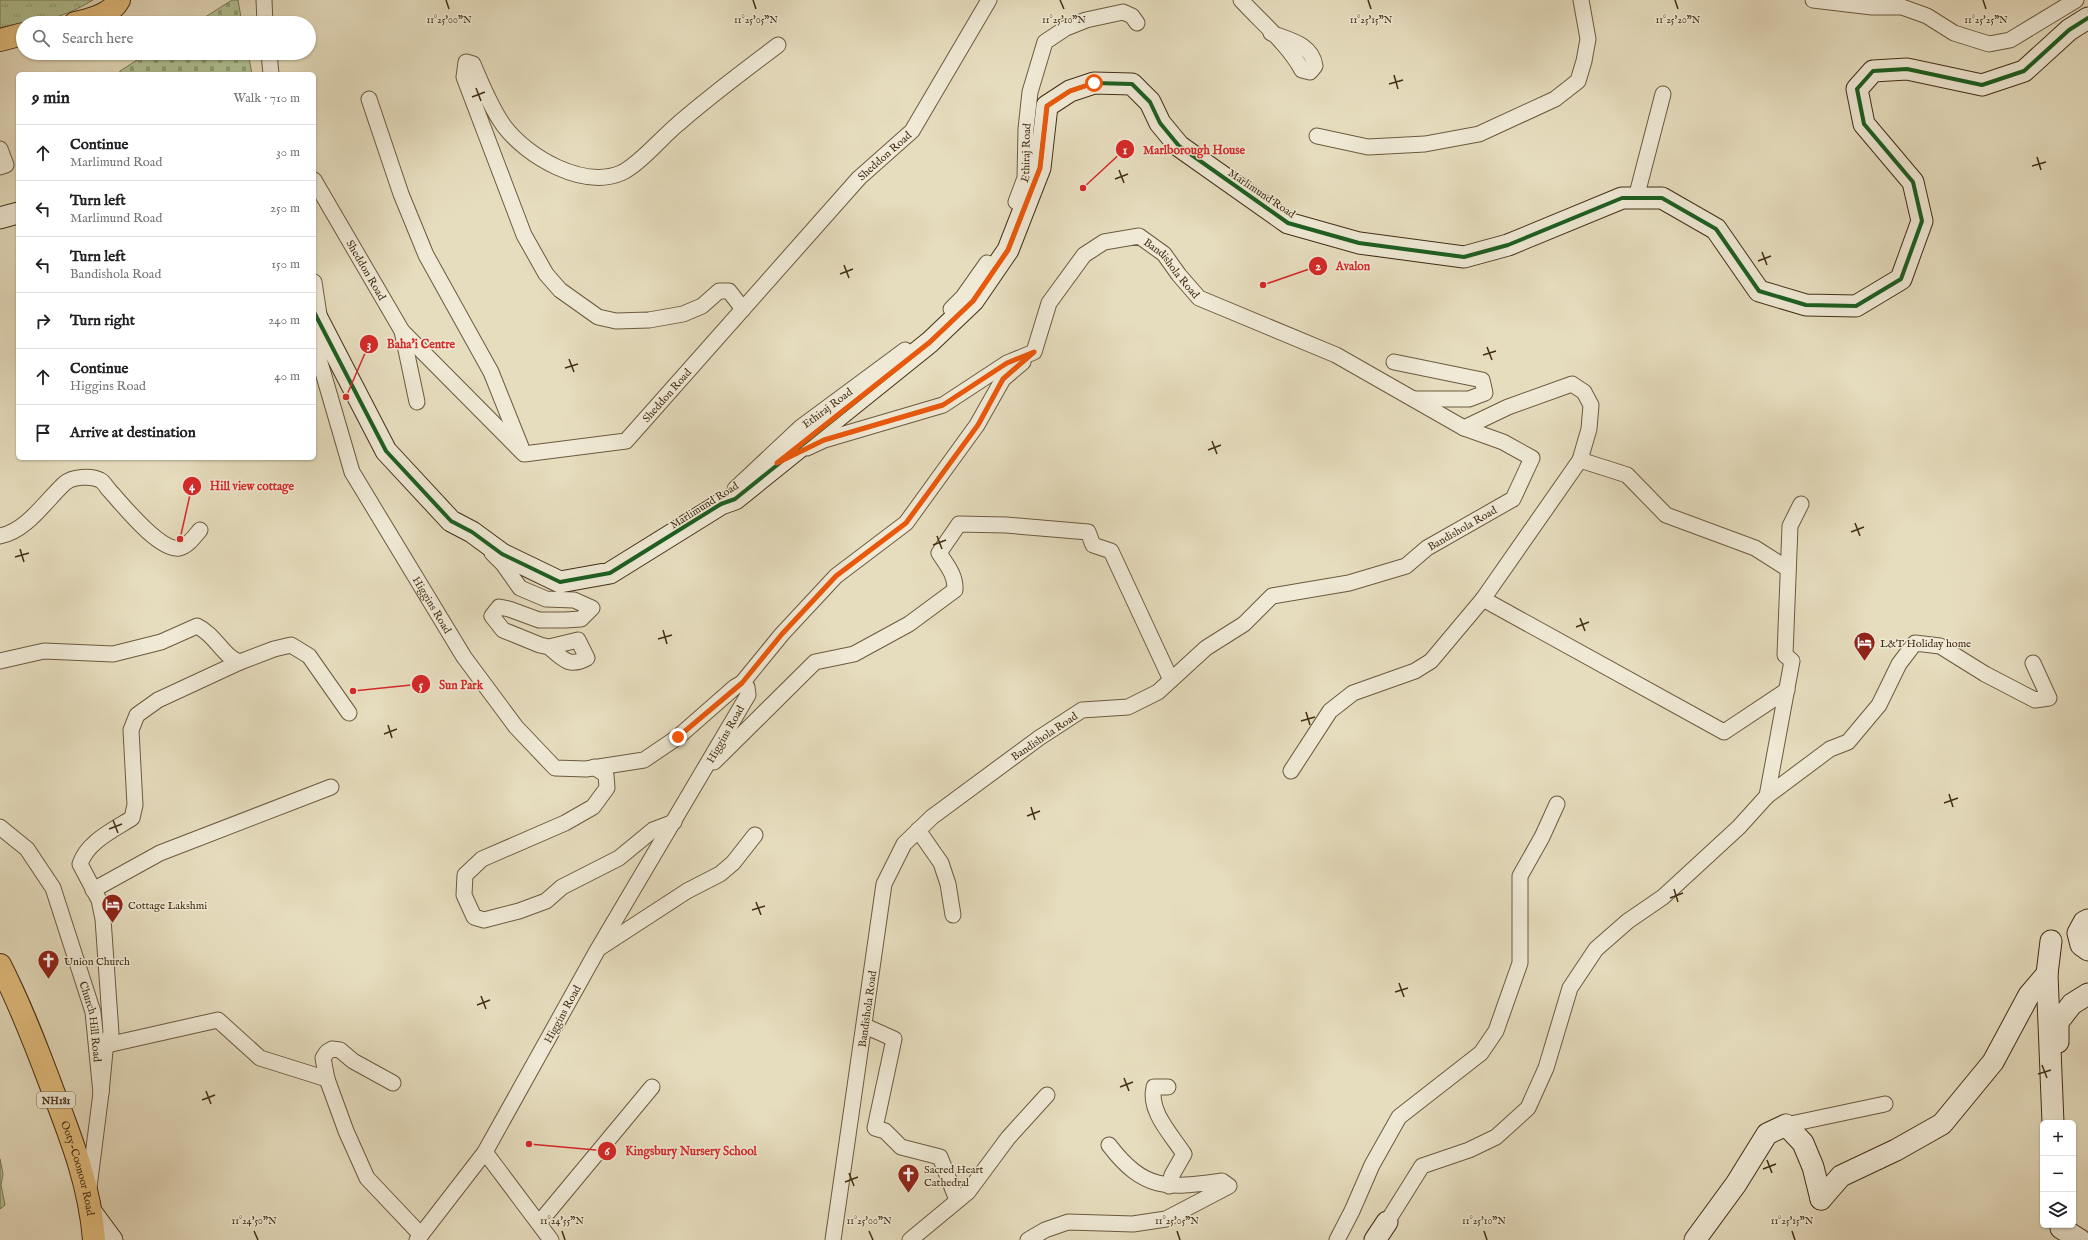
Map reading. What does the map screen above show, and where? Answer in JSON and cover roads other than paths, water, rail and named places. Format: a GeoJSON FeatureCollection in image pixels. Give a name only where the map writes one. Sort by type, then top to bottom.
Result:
{"type":"FeatureCollection","features":[{"type":"Feature","properties":{"kind":"highway"},"geometry":{"type":"LineString","coordinates":[[100,16],[116,6],[119,0]]}},
{"type":"Feature","properties":{"kind":"highway"},"geometry":{"type":"LineString","coordinates":[[0,40],[16,36]]}},
{"type":"Feature","properties":{"kind":"highway","name":"Ooty-Coonoor Road"},"geometry":{"type":"LineString","coordinates":[[0,965],[18,999],[73,1144],[90,1202],[94,1240]]}},
{"type":"Feature","properties":{"kind":"street"},"geometry":{"type":"LineString","coordinates":[[264,0],[265,16]]}},
{"type":"Feature","properties":{"kind":"street","name":"Sheddon Road"},"geometry":{"type":"LineString","coordinates":[[316,183],[402,331],[524,454],[626,441],[859,178],[912,130],[989,0]]}},
{"type":"Feature","properties":{"kind":"street"},"geometry":{"type":"LineString","coordinates":[[1241,0],[1271,33]]}},
{"type":"Feature","properties":{"kind":"street"},"geometry":{"type":"LineString","coordinates":[[1317,136],[1368,147],[1425,144],[1479,134],[1555,99],[1578,81],[1584,61],[1588,39],[1581,0]]}},
{"type":"Feature","properties":{"kind":"street"},"geometry":{"type":"LineString","coordinates":[[1813,0],[1872,7],[1902,7],[1927,16],[1954,33],[1989,44],[2010,40],[2076,0]]}},
{"type":"Feature","properties":{"kind":"street","name":"Ethiraj Road"},"geometry":{"type":"LineString","coordinates":[[721,504],[750,473],[801,427],[927,333],[963,297],[996,250],[1000,244],[1025,178],[1026,129],[1030,92],[1045,42],[1066,28],[1086,20],[1123,12],[1132,16],[1137,23]]}},
{"type":"Feature","properties":{"kind":"street","name":"Marlimund Road"},"geometry":{"type":"LineString","coordinates":[[318,320],[386,451],[451,521],[472,532],[502,554],[560,582],[610,573],[721,504],[735,499],[777,463],[930,342],[973,301],[1008,250],[1040,168],[1047,106],[1070,91],[1094,83],[1132,84],[1150,102],[1160,123],[1179,146],[1288,223],[1360,243],[1464,257],[1508,245],[1622,198],[1662,198],[1716,228],[1758,291],[1806,305],[1856,306],[1901,279],[1922,221],[1913,182],[1864,124],[1857,89],[1873,71],[1907,69],[1982,86],[2024,71],[2069,30],[2088,18]]}},
{"type":"Feature","properties":{"kind":"street"},"geometry":{"type":"LineString","coordinates":[[743,309],[729,291],[719,291],[702,306],[683,314],[649,320],[616,321],[598,317],[560,290],[546,274],[524,235],[464,77],[466,62],[473,64],[504,126],[532,154],[577,175],[602,178],[622,173],[642,157],[677,124],[778,45]]}},
{"type":"Feature","properties":{"kind":"street"},"geometry":{"type":"LineString","coordinates":[[270,60],[272,72]]}},
{"type":"Feature","properties":{"kind":"street"},"geometry":{"type":"LineString","coordinates":[[1636,198],[1663,94]]}},
{"type":"Feature","properties":{"kind":"street"},"geometry":{"type":"LineString","coordinates":[[369,99],[401,194],[426,255],[491,372],[524,454]]}},
{"type":"Feature","properties":{"kind":"street"},"geometry":{"type":"LineString","coordinates":[[0,149],[6,165],[0,167]]}},
{"type":"Feature","properties":{"kind":"street"},"geometry":{"type":"LineString","coordinates":[[0,218],[16,213]]}},
{"type":"Feature","properties":{"kind":"street","name":"Bandishola Road"},"geometry":{"type":"LineString","coordinates":[[833,1240],[865,1026],[884,884],[904,844],[932,817],[1039,738],[1082,710],[1128,707],[1158,692],[1206,648],[1244,624],[1272,596],[1349,583],[1406,566],[1427,548],[1513,499],[1532,458],[1503,442],[1464,428],[1336,355],[1199,298],[1179,275],[1164,254],[1139,236],[1104,242],[1084,255],[1049,304],[1034,352]]}},
{"type":"Feature","properties":{"kind":"street","name":"Higgins Road"},"geometry":{"type":"LineString","coordinates":[[316,301],[318,320],[317,352],[352,472],[464,657],[516,727],[555,768],[594,767],[644,760],[678,737],[742,683],[747,687],[748,695],[598,949],[485,1152],[419,1237]]}},
{"type":"Feature","properties":{"kind":"street"},"geometry":{"type":"LineString","coordinates":[[402,331],[417,402]]}},
{"type":"Feature","properties":{"kind":"street"},"geometry":{"type":"LineString","coordinates":[[777,463],[824,440],[943,405],[1007,363],[1034,352]]}},
{"type":"Feature","properties":{"kind":"street"},"geometry":{"type":"LineString","coordinates":[[742,683],[782,634],[836,576],[906,523],[978,425],[1003,379],[1034,352]]}},
{"type":"Feature","properties":{"kind":"street"},"geometry":{"type":"LineString","coordinates":[[1394,362],[1482,380],[1485,393],[1469,399],[1413,399]]}},
{"type":"Feature","properties":{"kind":"street"},"geometry":{"type":"LineString","coordinates":[[1291,771],[1330,711],[1354,693],[1415,671],[1431,661],[1483,599],[1580,460],[1589,429],[1591,404],[1584,392],[1572,384],[1508,407],[1464,428]]}},
{"type":"Feature","properties":{"kind":"street"},"geometry":{"type":"LineString","coordinates":[[1580,460],[1627,475],[1666,515],[1755,548],[1788,570]]}},
{"type":"Feature","properties":{"kind":"street"},"geometry":{"type":"LineString","coordinates":[[0,536],[9,535],[44,507],[66,482],[85,476],[100,480],[150,533],[167,546],[179,548],[188,543],[200,530]]}},
{"type":"Feature","properties":{"kind":"street"},"geometry":{"type":"LineString","coordinates":[[1767,796],[1792,661],[1786,655],[1790,526],[1801,504]]}},
{"type":"Feature","properties":{"kind":"street"},"geometry":{"type":"LineString","coordinates":[[703,772],[747,731],[814,662],[854,654],[909,624],[955,590],[955,582],[952,573],[939,553],[959,524],[1006,525],[1088,532],[1093,545],[1111,551],[1171,680]]}},
{"type":"Feature","properties":{"kind":"street"},"geometry":{"type":"LineString","coordinates":[[472,532],[503,564],[520,588],[546,599],[574,600],[592,608],[580,619],[539,620],[509,609],[499,608],[492,616],[503,630],[549,647]]}},
{"type":"Feature","properties":{"kind":"street"},"geometry":{"type":"LineString","coordinates":[[1483,599],[1724,732],[1787,690]]}},
{"type":"Feature","properties":{"kind":"street"},"geometry":{"type":"LineString","coordinates":[[0,660],[44,651],[113,654],[161,642],[197,626],[208,631],[233,660],[240,662]]}},
{"type":"Feature","properties":{"kind":"street"},"geometry":{"type":"LineString","coordinates":[[1375,1240],[1422,1166],[1469,1150],[1496,1137],[1528,1108],[1546,1068],[1570,988],[1596,949],[1628,921],[1663,897],[1739,827],[1767,796],[1830,749],[1848,742],[1879,705],[1899,664],[1915,643],[1940,646],[1984,674],[2035,700],[2049,698],[2033,663]]}},
{"type":"Feature","properties":{"kind":"street"},"geometry":{"type":"LineString","coordinates":[[101,1093],[107,1044],[111,1033],[103,919],[99,900],[80,864],[84,853],[106,834],[132,818],[135,805],[131,730],[137,715],[158,700],[240,662],[274,649],[291,646],[309,656],[349,713]]}},
{"type":"Feature","properties":{"kind":"street"},"geometry":{"type":"LineString","coordinates":[[594,767],[606,775],[607,788],[593,806],[566,823],[482,859],[465,875],[464,895],[474,917],[484,920],[519,911],[546,901],[562,887],[619,858],[653,830],[674,822]]}},
{"type":"Feature","properties":{"kind":"street"},"geometry":{"type":"LineString","coordinates":[[93,890],[160,853],[330,786]]}},
{"type":"Feature","properties":{"kind":"street"},"geometry":{"type":"LineString","coordinates":[[1337,1240],[1352,1211],[1372,1165],[1399,1117],[1481,1053],[1496,1031],[1520,963],[1520,876],[1542,837],[1556,804]]}},
{"type":"Feature","properties":{"kind":"street","name":"Church Hill Road"},"geometry":{"type":"LineString","coordinates":[[0,827],[27,849],[53,888],[93,1012],[101,1093],[90,1202]]}},
{"type":"Feature","properties":{"kind":"street"},"geometry":{"type":"LineString","coordinates":[[918,830],[941,863],[948,884],[953,915]]}},
{"type":"Feature","properties":{"kind":"street"},"geometry":{"type":"LineString","coordinates":[[598,949],[687,891],[720,874],[733,864],[755,835]]}},
{"type":"Feature","properties":{"kind":"street"},"geometry":{"type":"LineString","coordinates":[[2085,948],[2078,933],[2084,922],[2088,920]]}},
{"type":"Feature","properties":{"kind":"street"},"geometry":{"type":"LineString","coordinates":[[2051,941],[2047,974],[2052,1117]]}},
{"type":"Feature","properties":{"kind":"street"},"geometry":{"type":"LineString","coordinates":[[1786,1125],[1803,1143],[1813,1167],[1821,1199],[1841,1176],[1896,1150],[1942,1124],[1993,1062],[2029,995],[2047,974]]}},
{"type":"Feature","properties":{"kind":"street"},"geometry":{"type":"LineString","coordinates":[[2052,1117],[2059,1089],[2058,1022],[2072,1004],[2088,994]]}},
{"type":"Feature","properties":{"kind":"street"},"geometry":{"type":"LineString","coordinates":[[107,1044],[218,1020],[260,1058],[327,1079]]}},
{"type":"Feature","properties":{"kind":"street"},"geometry":{"type":"LineString","coordinates":[[865,1026],[894,1039],[876,1128],[886,1131],[901,1147],[940,1157],[957,1200]]}},
{"type":"Feature","properties":{"kind":"street"},"geometry":{"type":"LineString","coordinates":[[393,1083],[353,1061],[336,1049],[327,1052],[323,1058],[327,1079],[346,1131],[366,1178],[419,1237]]}},
{"type":"Feature","properties":{"kind":"street"},"geometry":{"type":"LineString","coordinates":[[539,1223],[652,1087]]}},
{"type":"Feature","properties":{"kind":"street"},"geometry":{"type":"LineString","coordinates":[[1168,1087],[1154,1087],[1152,1098],[1159,1116],[1184,1154],[1172,1175],[1169,1186]]}},
{"type":"Feature","properties":{"kind":"street"},"geometry":{"type":"LineString","coordinates":[[917,1238],[957,1200],[968,1192],[1008,1138],[1047,1095]]}},
{"type":"Feature","properties":{"kind":"street"},"geometry":{"type":"LineString","coordinates":[[1695,1240],[1736,1184],[1767,1134],[1786,1125],[1885,1104]]}},
{"type":"Feature","properties":{"kind":"street"},"geometry":{"type":"LineString","coordinates":[[1028,1240],[1045,1230],[1068,1222],[1133,1224],[1166,1219],[1229,1186],[1222,1182],[1169,1186],[1162,1185],[1132,1171],[1109,1145]]}},
{"type":"Feature","properties":{"kind":"street"},"geometry":{"type":"LineString","coordinates":[[485,1152],[551,1240]]}},
{"type":"Feature","properties":{"kind":"street"},"geometry":{"type":"LineString","coordinates":[[90,1202],[112,1240]]}},
{"type":"Feature","properties":{"kind":"street"},"geometry":{"type":"LineString","coordinates":[[2061,1228],[2080,1240]]}},
{"type":"Feature","properties":{"kind":"place","name":"Marlborough House"},"geometry":{"type":"Point","coordinates":[1083,188]}},
{"type":"Feature","properties":{"kind":"place","name":"Avalon"},"geometry":{"type":"Point","coordinates":[1263,285]}},
{"type":"Feature","properties":{"kind":"place","name":"Baha'i Centre"},"geometry":{"type":"Point","coordinates":[346,397]}},
{"type":"Feature","properties":{"kind":"place","name":"Hill view cottage"},"geometry":{"type":"Point","coordinates":[180,539]}},
{"type":"Feature","properties":{"kind":"place","name":"L&T Holiday home"},"geometry":{"type":"Point","coordinates":[1864,662]}},
{"type":"Feature","properties":{"kind":"place","name":"Sun Park"},"geometry":{"type":"Point","coordinates":[353,691]}},
{"type":"Feature","properties":{"kind":"place","name":"Cottage Lakshmi"},"geometry":{"type":"Point","coordinates":[113,924]}},
{"type":"Feature","properties":{"kind":"place","name":"Union Church"},"geometry":{"type":"Point","coordinates":[49,980]}},
{"type":"Feature","properties":{"kind":"place","name":"Kingsbury Nursery School"},"geometry":{"type":"Point","coordinates":[529,1144]}},
{"type":"Feature","properties":{"kind":"place","name":"Sacred Heart Cathedral"},"geometry":{"type":"Point","coordinates":[908,1194]}}]}
